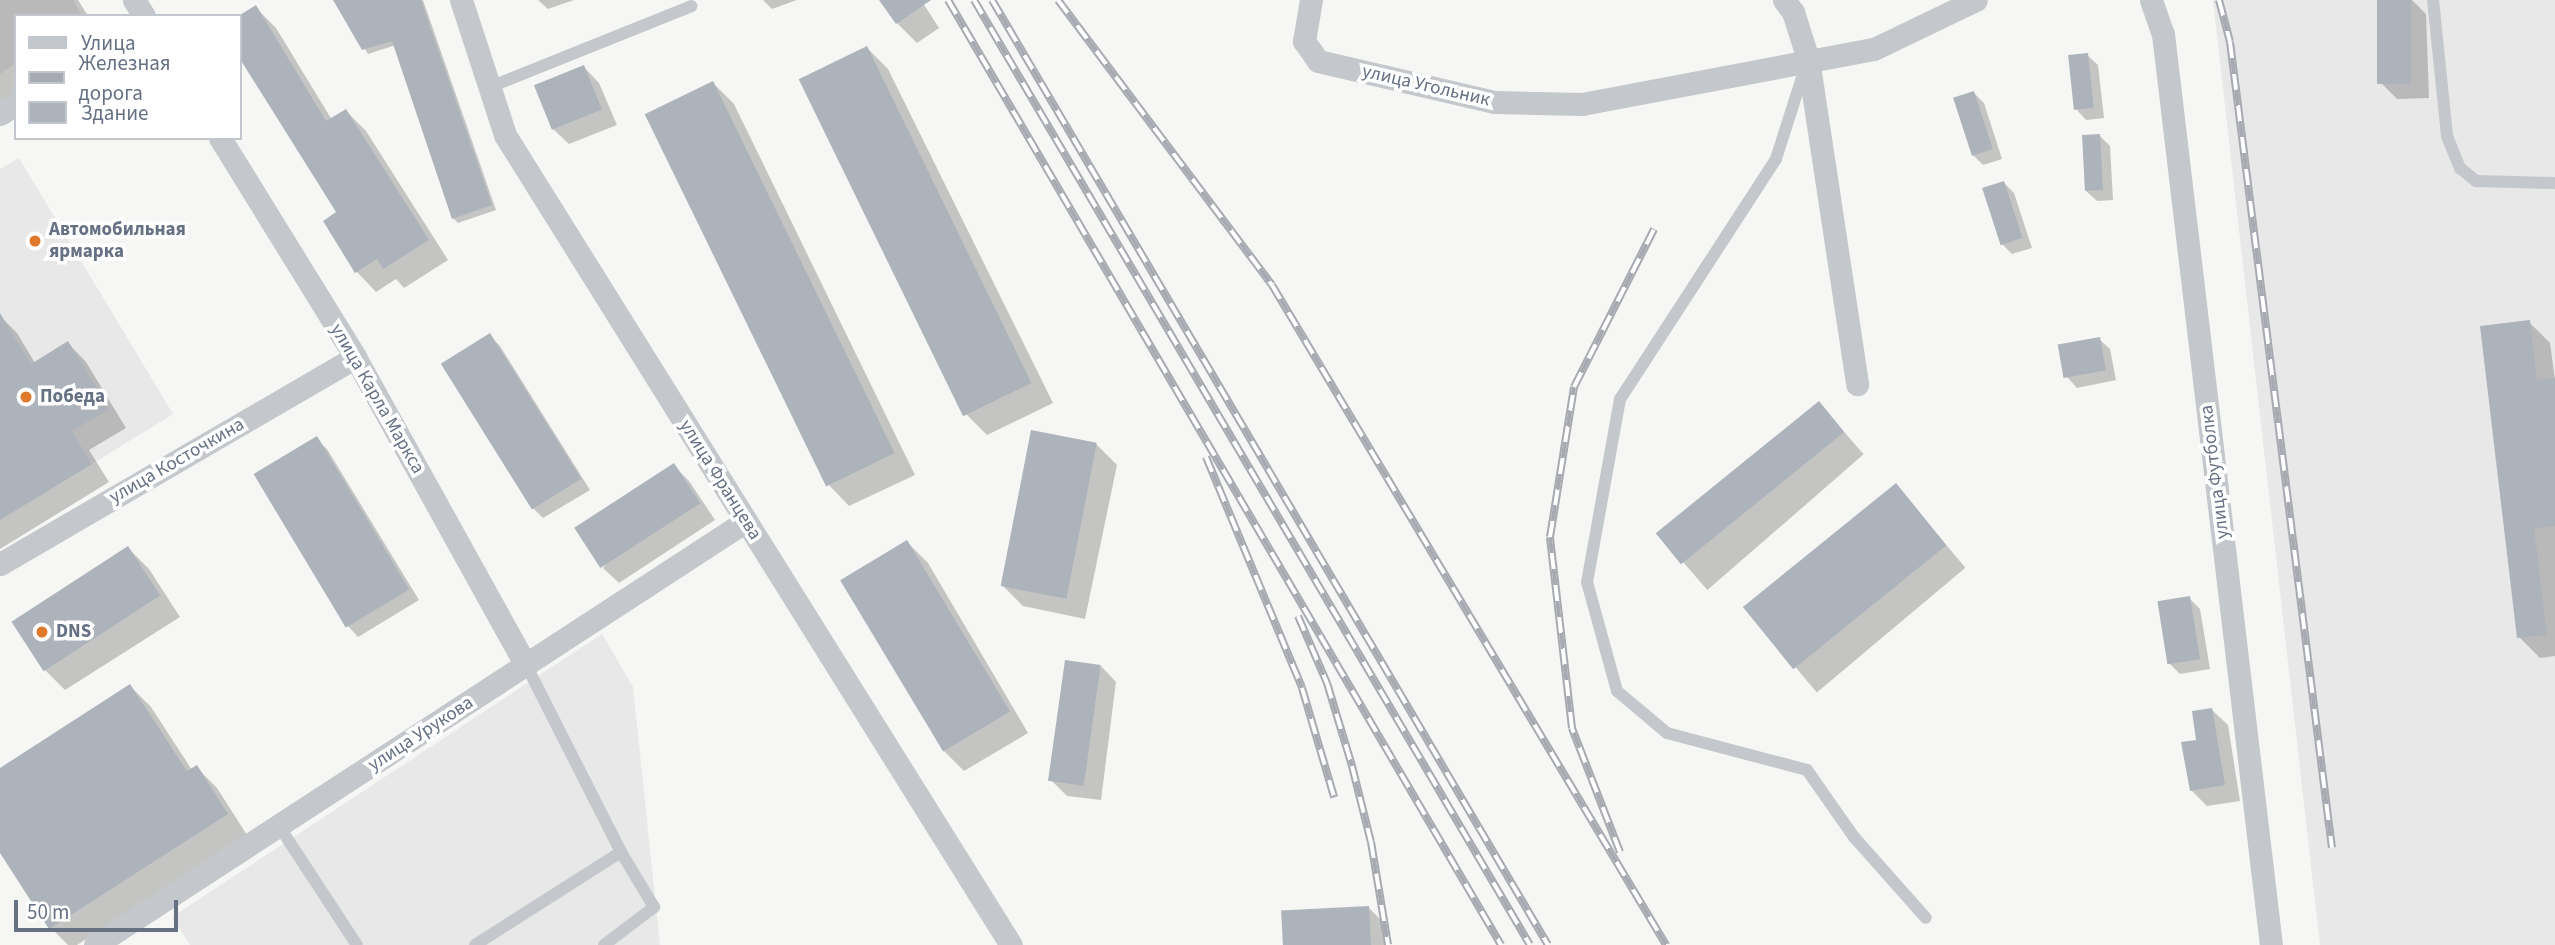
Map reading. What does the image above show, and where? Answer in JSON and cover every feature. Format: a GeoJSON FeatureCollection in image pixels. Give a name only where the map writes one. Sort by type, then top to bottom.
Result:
{"type":"FeatureCollection","features":[{"type":"Feature","properties":{"kind":"street","name":"улица Францева"},"geometry":{"type":"LineString","coordinates":[[461,0],[505,135],[1011,945]]}},
{"type":"Feature","properties":{"kind":"street","name":"улица Угольник"},"geometry":{"type":"LineString","coordinates":[[1311,0],[1304,41],[1318,61],[1494,102],[1582,104],[1808,59],[1874,49],[1976,0]]}},
{"type":"Feature","properties":{"kind":"street"},"geometry":{"type":"LineString","coordinates":[[1784,0],[1793,12],[1808,59],[1857,384]]}},
{"type":"Feature","properties":{"kind":"street","name":"улица Футболка"},"geometry":{"type":"LineString","coordinates":[[2151,0],[2163,34],[2271,945]]}},
{"type":"Feature","properties":{"kind":"street","name":"улица Карла Маркса"},"geometry":{"type":"LineString","coordinates":[[221,140],[355,357],[526,665]]}},
{"type":"Feature","properties":{"kind":"street","name":"улица Косточкина"},"geometry":{"type":"LineString","coordinates":[[0,564],[355,357]]}},
{"type":"Feature","properties":{"kind":"street","name":"улица Урукова"},"geometry":{"type":"LineString","coordinates":[[95,945],[746,521]]}},
{"type":"Feature","properties":{"kind":"lane"},"geometry":{"type":"LineString","coordinates":[[2433,0],[2447,136],[2460,168],[2476,181],[2555,183]]}},
{"type":"Feature","properties":{"kind":"lane"},"geometry":{"type":"LineString","coordinates":[[490,87],[691,6]]}},
{"type":"Feature","properties":{"kind":"lane"},"geometry":{"type":"LineString","coordinates":[[1808,59],[1776,159],[1620,399],[1587,582],[1616,691],[1667,733],[1807,770],[1854,837],[1926,918]]}},
{"type":"Feature","properties":{"kind":"lane"},"geometry":{"type":"LineString","coordinates":[[526,665],[621,852],[654,907],[604,945]]}},
{"type":"Feature","properties":{"kind":"lane"},"geometry":{"type":"LineString","coordinates":[[279,826],[357,945]]}},
{"type":"Feature","properties":{"kind":"lane"},"geometry":{"type":"LineString","coordinates":[[475,945],[621,852]]}},
{"type":"Feature","properties":{"kind":"shaded area"},"geometry":{"type":"Polygon","coordinates":[[[0,0],[73,0],[81,14],[14,14],[14,64],[0,74],[0,0]]]}},
{"type":"Feature","properties":{"kind":"shaded area"},"geometry":{"type":"Polygon","coordinates":[[[2213,0],[2555,0],[2555,945],[2320,945],[2213,0]]]}},
{"type":"Feature","properties":{"kind":"shaded area","name":"Автомобильная ярмарка"},"geometry":{"type":"Polygon","coordinates":[[[19,158],[173,414],[92,464],[0,313],[0,169],[19,158]]]}},
{"type":"Feature","properties":{"kind":"shaded area"},"geometry":{"type":"Polygon","coordinates":[[[602,634],[633,687],[660,945],[190,945],[172,917],[602,634]]]}},
{"type":"Feature","properties":{"kind":"building"},"geometry":{"type":"Polygon","coordinates":[[[333,0],[421,0],[492,205],[452,219],[392,41],[362,50],[333,0]]]}},
{"type":"Feature","properties":{"kind":"building"},"geometry":{"type":"Polygon","coordinates":[[[879,0],[931,0],[896,24],[879,0]]]}},
{"type":"Feature","properties":{"kind":"building"},"geometry":{"type":"Polygon","coordinates":[[[2377,0],[2411,0],[2411,84],[2377,84],[2377,0]]]}},
{"type":"Feature","properties":{"kind":"building"},"geometry":{"type":"Polygon","coordinates":[[[256,5],[326,121],[346,109],[429,240],[383,269],[377,259],[355,273],[323,221],[336,212],[242,62],[242,14],[256,5]]]}},
{"type":"Feature","properties":{"kind":"building"},"geometry":{"type":"Polygon","coordinates":[[[867,46],[1031,383],[963,416],[799,79],[867,46]]]}},
{"type":"Feature","properties":{"kind":"building"},"geometry":{"type":"Polygon","coordinates":[[[2088,53],[2094,108],[2074,110],[2068,55],[2088,53]]]}},
{"type":"Feature","properties":{"kind":"building"},"geometry":{"type":"Polygon","coordinates":[[[584,65],[602,110],[552,130],[534,85],[584,65]]]}},
{"type":"Feature","properties":{"kind":"building"},"geometry":{"type":"Polygon","coordinates":[[[713,81],[894,453],[826,486],[645,114],[713,81]]]}},
{"type":"Feature","properties":{"kind":"building"},"geometry":{"type":"Polygon","coordinates":[[[1974,91],[1993,149],[1972,156],[1953,98],[1974,91]]]}},
{"type":"Feature","properties":{"kind":"building"},"geometry":{"type":"Polygon","coordinates":[[[2100,134],[2103,190],[2085,191],[2082,135],[2100,134]]]}},
{"type":"Feature","properties":{"kind":"building"},"geometry":{"type":"Polygon","coordinates":[[[2004,181],[2023,238],[2001,245],[1982,188],[2004,181]]]}},
{"type":"Feature","properties":{"kind":"building","name":"Победа"},"geometry":{"type":"Polygon","coordinates":[[[0,313],[31,364],[68,341],[109,409],[72,431],[92,464],[0,520],[0,313]]]}},
{"type":"Feature","properties":{"kind":"building"},"geometry":{"type":"Polygon","coordinates":[[[2530,320],[2537,380],[2555,378],[2555,526],[2534,528],[2547,635],[2517,638],[2480,326],[2530,320]]]}},
{"type":"Feature","properties":{"kind":"building"},"geometry":{"type":"Polygon","coordinates":[[[490,333],[581,479],[532,510],[441,364],[490,333]]]}},
{"type":"Feature","properties":{"kind":"building"},"geometry":{"type":"Polygon","coordinates":[[[2100,337],[2106,370],[2064,378],[2058,344],[2100,337]]]}},
{"type":"Feature","properties":{"kind":"building"},"geometry":{"type":"Polygon","coordinates":[[[1819,401],[1844,432],[1681,564],[1656,533],[1819,401]]]}},
{"type":"Feature","properties":{"kind":"building"},"geometry":{"type":"Polygon","coordinates":[[[1031,430],[1097,443],[1066,599],[1001,586],[1031,430]]]}},
{"type":"Feature","properties":{"kind":"building"},"geometry":{"type":"Polygon","coordinates":[[[317,436],[409,589],[346,628],[254,474],[317,436]]]}},
{"type":"Feature","properties":{"kind":"building"},"geometry":{"type":"Polygon","coordinates":[[[674,463],[700,503],[600,568],[574,528],[674,463]]]}},
{"type":"Feature","properties":{"kind":"building"},"geometry":{"type":"Polygon","coordinates":[[[1896,483],[1946,545],[1793,669],[1743,607],[1896,483]]]}},
{"type":"Feature","properties":{"kind":"building"},"geometry":{"type":"Polygon","coordinates":[[[907,540],[1010,711],[943,752],[840,580],[907,540]]]}},
{"type":"Feature","properties":{"kind":"building"},"geometry":{"type":"Polygon","coordinates":[[[128,546],[160,595],[44,671],[11,622],[128,546]]]}},
{"type":"Feature","properties":{"kind":"building"},"geometry":{"type":"Polygon","coordinates":[[[2190,596],[2200,659],[2167,664],[2157,601],[2190,596]]]}},
{"type":"Feature","properties":{"kind":"building"},"geometry":{"type":"Polygon","coordinates":[[[1065,660],[1101,665],[1084,786],[1048,781],[1065,660]]]}},
{"type":"Feature","properties":{"kind":"building"},"geometry":{"type":"Polygon","coordinates":[[[130,684],[187,771],[197,765],[228,814],[49,929],[0,853],[0,768],[130,684]]]}},
{"type":"Feature","properties":{"kind":"building"},"geometry":{"type":"Polygon","coordinates":[[[2212,708],[2225,785],[2190,791],[2181,742],[2196,740],[2192,711],[2212,708]]]}},
{"type":"Feature","properties":{"kind":"building"},"geometry":{"type":"Polygon","coordinates":[[[1369,906],[1371,945],[1283,945],[1281,911],[1369,906]]]}},
{"type":"Feature","properties":{"kind":"railway"},"geometry":{"type":"LineString","coordinates":[[948,0],[1501,945]]}},
{"type":"Feature","properties":{"kind":"railway"},"geometry":{"type":"LineString","coordinates":[[974,0],[1530,945]]}},
{"type":"Feature","properties":{"kind":"railway"},"geometry":{"type":"LineString","coordinates":[[992,0],[1548,945]]}},
{"type":"Feature","properties":{"kind":"railway"},"geometry":{"type":"LineString","coordinates":[[1058,0],[1272,285],[1666,945]]}},
{"type":"Feature","properties":{"kind":"railway"},"geometry":{"type":"LineString","coordinates":[[2219,0],[2230,42],[2332,848]]}},
{"type":"Feature","properties":{"kind":"railway"},"geometry":{"type":"LineString","coordinates":[[1620,852],[1572,728],[1550,537],[1574,387],[1654,229]]}},
{"type":"Feature","properties":{"kind":"railway"},"geometry":{"type":"LineString","coordinates":[[1206,457],[1302,688],[1334,797]]}},
{"type":"Feature","properties":{"kind":"railway"},"geometry":{"type":"LineString","coordinates":[[1298,616],[1327,683],[1352,766],[1371,842],[1388,945]]}},
{"type":"Feature","properties":{"kind":"place","name":"Автомобильная ярмарка"},"geometry":{"type":"Point","coordinates":[35,241]}},
{"type":"Feature","properties":{"kind":"place","name":"Победа"},"geometry":{"type":"Point","coordinates":[26,397]}},
{"type":"Feature","properties":{"kind":"place","name":"DNS"},"geometry":{"type":"Point","coordinates":[42,632]}}]}
